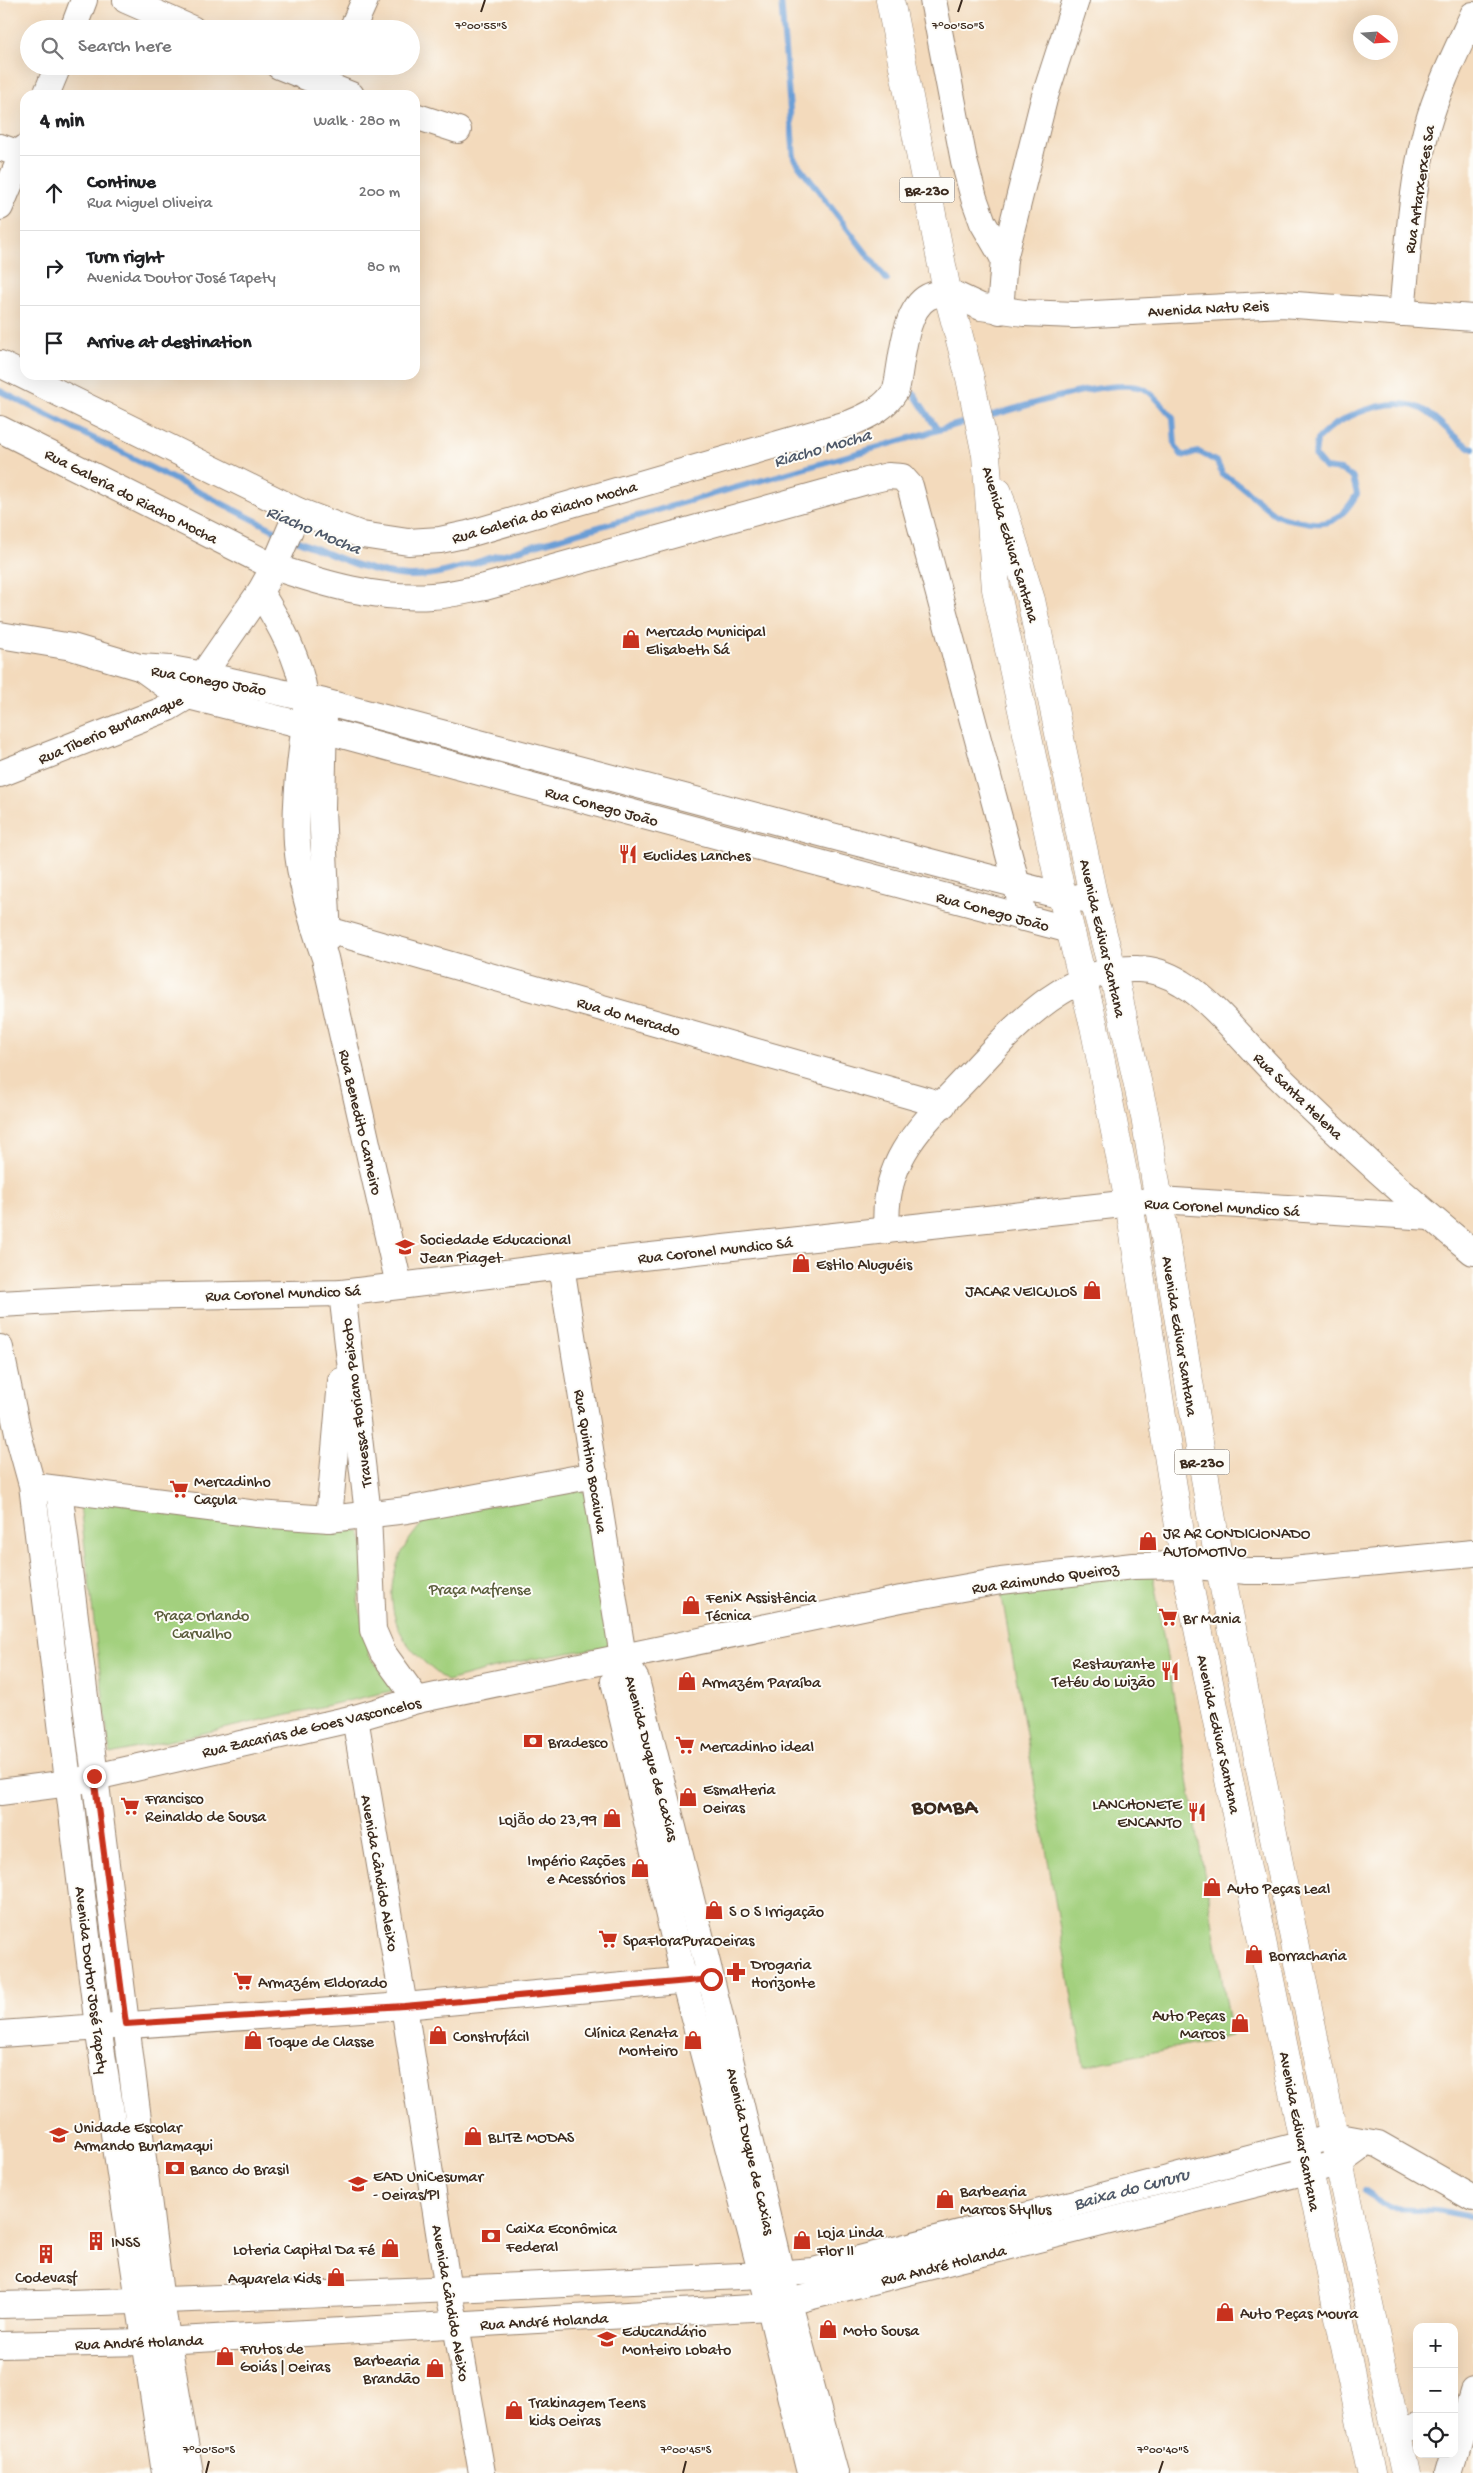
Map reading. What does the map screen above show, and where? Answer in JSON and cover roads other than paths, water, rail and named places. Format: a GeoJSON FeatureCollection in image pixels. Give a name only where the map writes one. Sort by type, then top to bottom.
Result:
{"type":"FeatureCollection","features":[{"type":"Feature","properties":{"kind":"highway","name":"BR-230"},"geometry":{"type":"LineString","coordinates":[[890,0],[947,291],[970,378],[984,449]]}},
{"type":"Feature","properties":{"kind":"highway","name":"Avenida Edivar Santana"},"geometry":{"type":"LineString","coordinates":[[984,449],[996,589],[1062,896],[1083,979],[1129,1202],[1185,1565],[1371,2473]]}},
{"type":"Feature","properties":{"kind":"highway","name":"Avenida Edivar Santana"},"geometry":{"type":"LineString","coordinates":[[984,449],[1031,600],[1094,900],[1113,972],[1144,1117],[1220,1568],[1334,2136],[1407,2429],[1405,2473]]}},
{"type":"Feature","properties":{"kind":"street"},"geometry":{"type":"LineString","coordinates":[[76,20],[84,0]]}},
{"type":"Feature","properties":{"kind":"street"},"geometry":{"type":"LineString","coordinates":[[126,0],[172,20]]}},
{"type":"Feature","properties":{"kind":"street"},"geometry":{"type":"LineString","coordinates":[[356,20],[364,0]]}},
{"type":"Feature","properties":{"kind":"street"},"geometry":{"type":"LineString","coordinates":[[933,0],[964,161],[974,198],[983,223],[1004,259]]}},
{"type":"Feature","properties":{"kind":"street"},"geometry":{"type":"LineString","coordinates":[[1000,311],[1004,259],[1044,99],[1076,0]]}},
{"type":"Feature","properties":{"kind":"street","name":"Rua Artarxerxes Sa"},"geometry":{"type":"LineString","coordinates":[[1402,313],[1418,169],[1426,128],[1437,93],[1473,14]]}},
{"type":"Feature","properties":{"kind":"street"},"geometry":{"type":"LineString","coordinates":[[48,90],[54,75]]}},
{"type":"Feature","properties":{"kind":"street"},"geometry":{"type":"LineString","coordinates":[[305,75],[341,90]]}},
{"type":"Feature","properties":{"kind":"street"},"geometry":{"type":"LineString","coordinates":[[420,118],[458,130]]}},
{"type":"Feature","properties":{"kind":"street"},"geometry":{"type":"LineString","coordinates":[[0,206],[18,152]]}},
{"type":"Feature","properties":{"kind":"street","name":"Avenida Natu Reis"},"geometry":{"type":"LineString","coordinates":[[947,291],[981,307],[1000,311],[1075,315],[1282,304],[1473,318]]}},
{"type":"Feature","properties":{"kind":"street","name":"Rua Galeria do Riacho Mocha"},"geometry":{"type":"LineString","coordinates":[[32,380],[297,514],[362,536],[389,541],[440,540],[468,534],[851,423],[874,414],[890,400],[897,385],[908,324],[917,307],[927,297],[947,291]]}},
{"type":"Feature","properties":{"kind":"street","name":"Rua Galeria do Riacho Mocha"},"geometry":{"type":"LineString","coordinates":[[0,364],[20,374]]}},
{"type":"Feature","properties":{"kind":"street","name":"Rua Galeria do Riacho Mocha"},"geometry":{"type":"LineString","coordinates":[[0,429],[276,564],[322,583],[368,592],[432,596],[485,587],[867,481],[888,476],[902,477],[910,486],[1017,885]]}},
{"type":"Feature","properties":{"kind":"street","name":"Rua Tiberio Burlamaque"},"geometry":{"type":"LineString","coordinates":[[0,774],[168,708],[188,696],[260,592],[276,564],[297,514]]}},
{"type":"Feature","properties":{"kind":"street","name":"Rua Benedito Carneiro"},"geometry":{"type":"LineString","coordinates":[[260,592],[280,622],[315,700],[313,728],[297,799],[297,844],[304,886],[322,928],[325,958],[399,1285]]}},
{"type":"Feature","properties":{"kind":"street","name":"Rua Conego João"},"geometry":{"type":"LineString","coordinates":[[0,635],[72,648],[139,667],[170,669],[204,675],[315,700],[1062,896]]}},
{"type":"Feature","properties":{"kind":"street","name":"Rua Conego João"},"geometry":{"type":"LineString","coordinates":[[139,667],[165,685],[188,696],[1070,930]]}},
{"type":"Feature","properties":{"kind":"street"},"geometry":{"type":"LineString","coordinates":[[685,827],[690,799]]}},
{"type":"Feature","properties":{"kind":"street"},"geometry":{"type":"LineString","coordinates":[[1017,885],[1023,918]]}},
{"type":"Feature","properties":{"kind":"street"},"geometry":{"type":"LineString","coordinates":[[1062,896],[1094,900]]}},
{"type":"Feature","properties":{"kind":"street","name":"Rua do Mercado"},"geometry":{"type":"LineString","coordinates":[[322,928],[943,1105]]}},
{"type":"Feature","properties":{"kind":"street","name":"Rua Santa Helena"},"geometry":{"type":"LineString","coordinates":[[888,1230],[886,1211],[888,1187],[894,1169],[905,1147],[992,1052],[1053,995],[1083,979],[1113,972],[1138,969],[1160,972],[1183,983],[1207,1004],[1312,1110],[1430,1217],[1473,1252]]}},
{"type":"Feature","properties":{"kind":"street","name":"Rua Coronel Mundico Sá"},"geometry":{"type":"LineString","coordinates":[[0,1304],[126,1297],[342,1292],[1159,1200],[1430,1217]]}},
{"type":"Feature","properties":{"kind":"street","name":"Rua Quintino Bocaiuva"},"geometry":{"type":"LineString","coordinates":[[561,1266],[623,1657]]}},
{"type":"Feature","properties":{"kind":"street","name":"Travessa Floriano Peixoto"},"geometry":{"type":"LineString","coordinates":[[342,1292],[368,1514]]}},
{"type":"Feature","properties":{"kind":"street"},"geometry":{"type":"LineString","coordinates":[[329,1519],[346,1328]]}},
{"type":"Feature","properties":{"kind":"street","name":"Avenida Doutor José Tapety"},"geometry":{"type":"LineString","coordinates":[[0,1348],[9,1437],[32,1485],[98,2027],[156,2341],[165,2473]]}},
{"type":"Feature","properties":{"kind":"street"},"geometry":{"type":"LineString","coordinates":[[32,1485],[59,1490],[301,1518],[329,1519],[406,1510],[595,1475]]}},
{"type":"Feature","properties":{"kind":"street","name":"Avenida Doutor José Tapety"},"geometry":{"type":"LineString","coordinates":[[59,1490],[126,2024],[150,2302]]}},
{"type":"Feature","properties":{"kind":"street"},"geometry":{"type":"LineString","coordinates":[[368,1514],[373,1630],[383,1653],[417,1700]]}},
{"type":"Feature","properties":{"kind":"street","name":"Rua Raimundo Queiroz"},"geometry":{"type":"LineString","coordinates":[[623,1657],[901,1599],[1001,1581],[1133,1566],[1185,1565],[1247,1571],[1281,1571],[1473,1553]]}},
{"type":"Feature","properties":{"kind":"street","name":"Rua Zacarias de Goes Vasconcelos"},"geometry":{"type":"LineString","coordinates":[[0,1792],[69,1783],[355,1718],[417,1700],[623,1657]]}},
{"type":"Feature","properties":{"kind":"street","name":"Avenida Duque de Caxias"},"geometry":{"type":"LineString","coordinates":[[623,1657],[636,1680],[711,1979],[779,2305],[810,2473]]}},
{"type":"Feature","properties":{"kind":"street","name":"Avenida Duque de Caxias"},"geometry":{"type":"LineString","coordinates":[[623,1657],[614,1681],[684,1980],[772,2275]]}},
{"type":"Feature","properties":{"kind":"street","name":"Avenida Cândido Aleixo"},"geometry":{"type":"LineString","coordinates":[[355,1718],[404,2006],[448,2290],[482,2473]]}},
{"type":"Feature","properties":{"kind":"street"},"geometry":{"type":"LineString","coordinates":[[0,2034],[404,2006],[711,1979]]}},
{"type":"Feature","properties":{"kind":"street"},"geometry":{"type":"LineString","coordinates":[[1334,2136],[1368,2142],[1390,2149],[1473,2198]]}},
{"type":"Feature","properties":{"kind":"street","name":"Rua André Holanda"},"geometry":{"type":"LineString","coordinates":[[0,2306],[448,2290],[772,2275],[813,2271],[1334,2136]]}},
{"type":"Feature","properties":{"kind":"street"},"geometry":{"type":"LineString","coordinates":[[1340,2163],[1368,2142]]}},
{"type":"Feature","properties":{"kind":"street","name":"Rua André Holanda"},"geometry":{"type":"LineString","coordinates":[[0,2344],[156,2341],[779,2305],[1340,2163]]}},
{"type":"Feature","properties":{"kind":"street","name":"Avenida Duque de Caxias"},"geometry":{"type":"LineString","coordinates":[[779,2305],[835,2473]]}},
{"type":"Feature","properties":{"kind":"street","name":"Avenida Doutor José Tapety"},"geometry":{"type":"LineString","coordinates":[[156,2341],[190,2473]]}},
{"type":"Feature","properties":{"kind":"street"},"geometry":{"type":"LineString","coordinates":[[1450,2473],[1473,2391]]}},
{"type":"Feature","properties":{"kind":"waterway"},"geometry":{"type":"LineString","coordinates":[[781,0],[794,159],[887,280]]}},
{"type":"Feature","properties":{"kind":"waterway","name":"Riacho Mocha"},"geometry":{"type":"LineString","coordinates":[[985,417],[1091,389],[1132,386],[1146,390],[1173,417],[1175,445],[1182,456],[1199,452],[1217,462],[1223,475],[1238,484],[1278,516],[1311,523],[1328,522],[1334,519],[1346,510],[1357,494],[1353,478],[1341,470],[1325,468],[1315,456],[1317,440],[1327,430],[1344,419],[1379,406],[1391,404],[1415,406],[1431,415],[1465,445],[1473,449]]}},
{"type":"Feature","properties":{"kind":"waterway","name":"Riacho Mocha"},"geometry":{"type":"LineString","coordinates":[[0,391],[282,534]]}},
{"type":"Feature","properties":{"kind":"waterway"},"geometry":{"type":"LineString","coordinates":[[914,394],[937,429]]}},
{"type":"Feature","properties":{"kind":"waterway","name":"Riacho Mocha"},"geometry":{"type":"LineString","coordinates":[[293,539],[349,562],[378,571],[408,576],[437,573],[973,420]]}},
{"type":"Feature","properties":{"kind":"waterway","name":"Baixa do Cururu"},"geometry":{"type":"LineString","coordinates":[[1364,2191],[1391,2208],[1437,2210],[1473,2217]]}},
{"type":"Feature","properties":{"kind":"place","name":"Mercado Municipal Elisabeth Sá"},"geometry":{"type":"Point","coordinates":[631,639]}},
{"type":"Feature","properties":{"kind":"place","name":"Euclides Lanches"},"geometry":{"type":"Point","coordinates":[628,854]}},
{"type":"Feature","properties":{"kind":"place","name":"Sociedade Educacional Jean Piaget"},"geometry":{"type":"Point","coordinates":[405,1247]}},
{"type":"Feature","properties":{"kind":"place","name":"Estilo Aluguéis"},"geometry":{"type":"Point","coordinates":[801,1263]}},
{"type":"Feature","properties":{"kind":"place","name":"JACAR VEICULOS"},"geometry":{"type":"Point","coordinates":[1092,1290]}},
{"type":"Feature","properties":{"kind":"place","name":"Mercadinho Caçula"},"geometry":{"type":"Point","coordinates":[179,1489]}},
{"type":"Feature","properties":{"kind":"place","name":"JR AR CONDICIONADO AUTOMOTIVO"},"geometry":{"type":"Point","coordinates":[1148,1541]}},
{"type":"Feature","properties":{"kind":"place","name":"Fenix Assistência Técnica"},"geometry":{"type":"Point","coordinates":[691,1605]}},
{"type":"Feature","properties":{"kind":"place","name":"Br Mania"},"geometry":{"type":"Point","coordinates":[1168,1617]}},
{"type":"Feature","properties":{"kind":"place","name":"Restaurante Tetéu do Luizão"},"geometry":{"type":"Point","coordinates":[1170,1671]}},
{"type":"Feature","properties":{"kind":"place","name":"Armazém Paraíba"},"geometry":{"type":"Point","coordinates":[687,1681]}},
{"type":"Feature","properties":{"kind":"place","name":"Bradesco"},"geometry":{"type":"Point","coordinates":[533,1741]}},
{"type":"Feature","properties":{"kind":"place","name":"Mercadinho ideal"},"geometry":{"type":"Point","coordinates":[685,1745]}},
{"type":"Feature","properties":{"kind":"place","name":"Esmalteria Oeiras"},"geometry":{"type":"Point","coordinates":[688,1797]}},
{"type":"Feature","properties":{"kind":"place","name":"Francisco Reinaldo de Sousa"},"geometry":{"type":"Point","coordinates":[130,1806]}},
{"type":"Feature","properties":{"kind":"place","name":"LANCHONETE ENCANTO"},"geometry":{"type":"Point","coordinates":[1197,1812]}},
{"type":"Feature","properties":{"kind":"place","name":"Lojăo do 23,99"},"geometry":{"type":"Point","coordinates":[612,1818]}},
{"type":"Feature","properties":{"kind":"place","name":"Império Rações e Acessórios"},"geometry":{"type":"Point","coordinates":[640,1868]}},
{"type":"Feature","properties":{"kind":"place","name":"Auto Peças Leal"},"geometry":{"type":"Point","coordinates":[1212,1887]}},
{"type":"Feature","properties":{"kind":"place","name":"S O S Irrigação"},"geometry":{"type":"Point","coordinates":[714,1910]}},
{"type":"Feature","properties":{"kind":"place","name":"SpaFloraPuraOeiras"},"geometry":{"type":"Point","coordinates":[608,1939]}},
{"type":"Feature","properties":{"kind":"place","name":"Borracharia"},"geometry":{"type":"Point","coordinates":[1254,1954]}},
{"type":"Feature","properties":{"kind":"place","name":"Drogaria Horizonte"},"geometry":{"type":"Point","coordinates":[736,1972]}},
{"type":"Feature","properties":{"kind":"place","name":"Armazém Eldorado"},"geometry":{"type":"Point","coordinates":[243,1981]}},
{"type":"Feature","properties":{"kind":"place","name":"Auto Peças Marcos"},"geometry":{"type":"Point","coordinates":[1240,2023]}},
{"type":"Feature","properties":{"kind":"place","name":"Construfácil"},"geometry":{"type":"Point","coordinates":[438,2035]}},
{"type":"Feature","properties":{"kind":"place","name":"Toque de Classe"},"geometry":{"type":"Point","coordinates":[253,2040]}},
{"type":"Feature","properties":{"kind":"place","name":"Clínica Renata Monteiro"},"geometry":{"type":"Point","coordinates":[693,2040]}},
{"type":"Feature","properties":{"kind":"place","name":"Unidade Escolar Armando Burlamaqui"},"geometry":{"type":"Point","coordinates":[59,2135]}},
{"type":"Feature","properties":{"kind":"place","name":"BLITZ MODAS"},"geometry":{"type":"Point","coordinates":[473,2136]}},
{"type":"Feature","properties":{"kind":"place","name":"Banco do Brasil"},"geometry":{"type":"Point","coordinates":[175,2168]}},
{"type":"Feature","properties":{"kind":"place","name":"EAD UniCesumar - Oeiras/PI"},"geometry":{"type":"Point","coordinates":[358,2184]}},
{"type":"Feature","properties":{"kind":"place","name":"Barbearia Marcos Styllus"},"geometry":{"type":"Point","coordinates":[945,2199]}},
{"type":"Feature","properties":{"kind":"place","name":"Caixa Econômica Federal"},"geometry":{"type":"Point","coordinates":[491,2236]}},
{"type":"Feature","properties":{"kind":"place","name":"Loja Linda Flor II"},"geometry":{"type":"Point","coordinates":[802,2240]}},
{"type":"Feature","properties":{"kind":"place","name":"INSS"},"geometry":{"type":"Point","coordinates":[96,2241]}},
{"type":"Feature","properties":{"kind":"place","name":"Loteria Capital Da Fé"},"geometry":{"type":"Point","coordinates":[390,2248]}},
{"type":"Feature","properties":{"kind":"place","name":"Codevasf"},"geometry":{"type":"Point","coordinates":[46,2254]}},
{"type":"Feature","properties":{"kind":"place","name":"Aquarela Kids"},"geometry":{"type":"Point","coordinates":[336,2277]}},
{"type":"Feature","properties":{"kind":"place","name":"Auto Peças Moura"},"geometry":{"type":"Point","coordinates":[1225,2312]}},
{"type":"Feature","properties":{"kind":"place","name":"Moto Sousa"},"geometry":{"type":"Point","coordinates":[828,2329]}},
{"type":"Feature","properties":{"kind":"place","name":"Educandário Monteiro Lobato"},"geometry":{"type":"Point","coordinates":[607,2339]}},
{"type":"Feature","properties":{"kind":"place","name":"Frutos de Goiás | Oeiras"},"geometry":{"type":"Point","coordinates":[225,2356]}},
{"type":"Feature","properties":{"kind":"place","name":"Barbearia Brandão"},"geometry":{"type":"Point","coordinates":[435,2368]}},
{"type":"Feature","properties":{"kind":"place","name":"Trakinagem Teens kids Oeiras"},"geometry":{"type":"Point","coordinates":[514,2410]}},
{"type":"Feature","properties":{"kind":"district","name":"BOMBA"},"geometry":{"type":"Point","coordinates":[945,1806]}},
{"type":"Feature","properties":{"kind":"park label","name":"Praça Mafrense"},"geometry":{"type":"Point","coordinates":[480,1588]}},
{"type":"Feature","properties":{"kind":"park label","name":"Praça Orlando Carvalho"},"geometry":{"type":"Point","coordinates":[202,1623]}}]}
